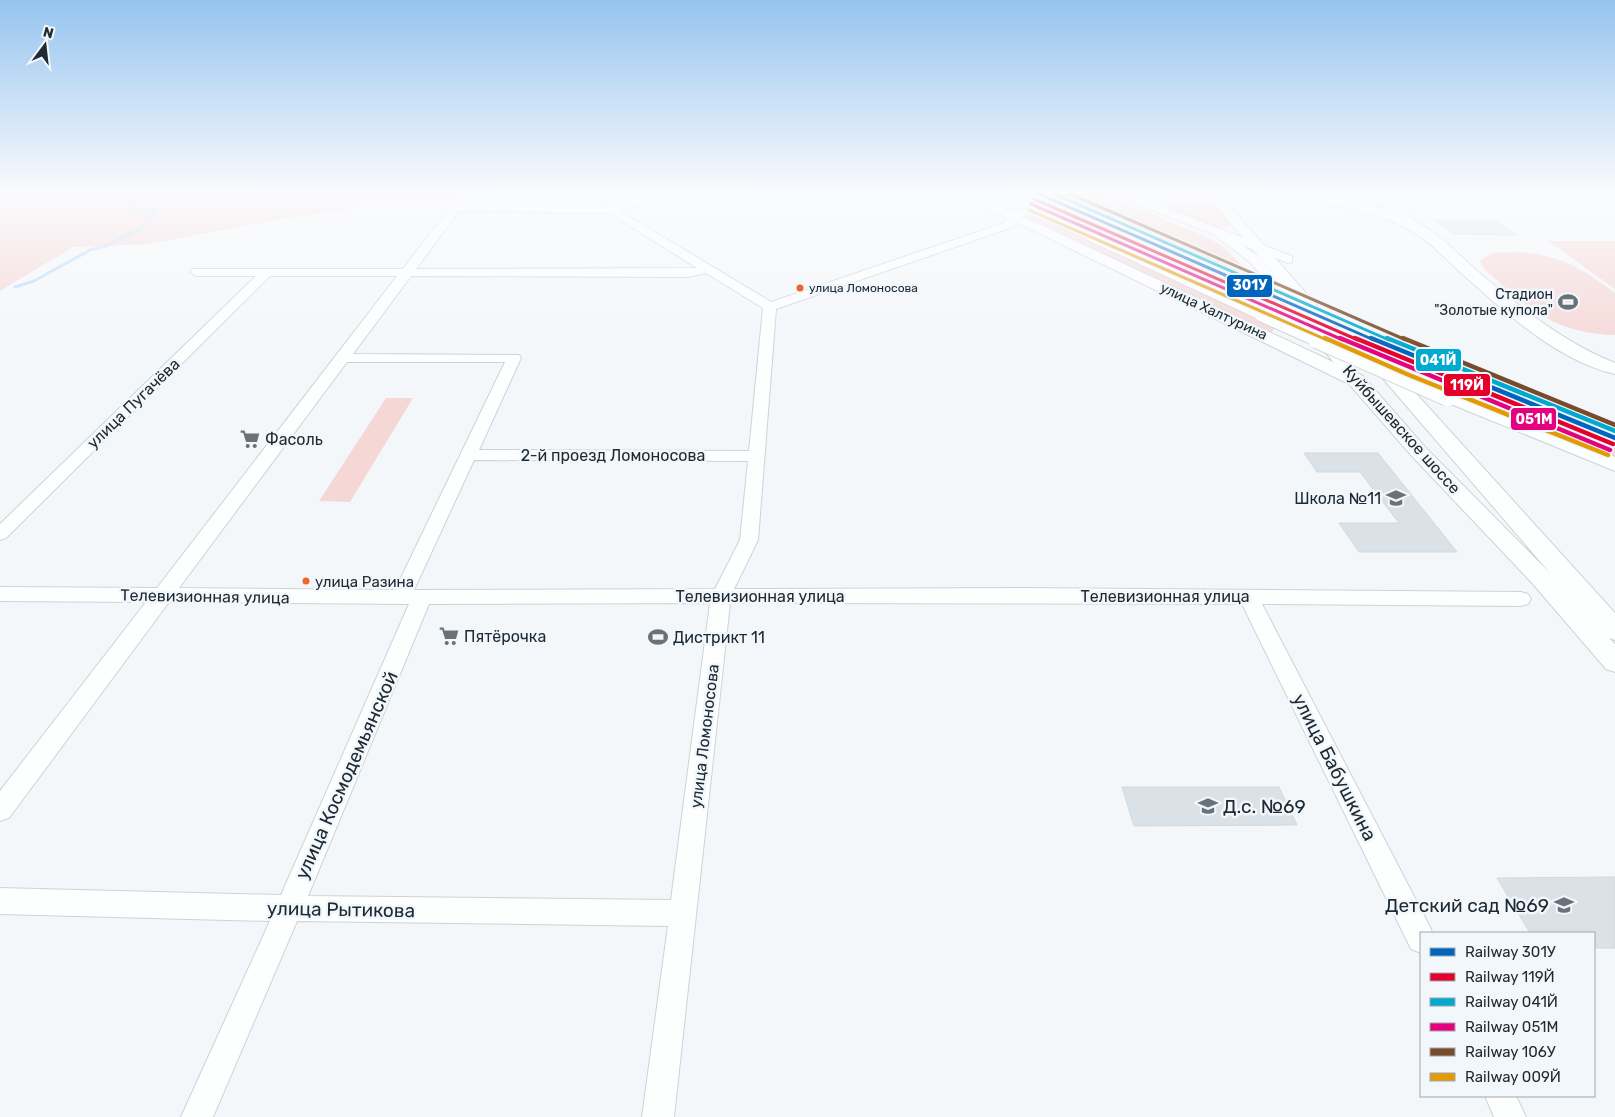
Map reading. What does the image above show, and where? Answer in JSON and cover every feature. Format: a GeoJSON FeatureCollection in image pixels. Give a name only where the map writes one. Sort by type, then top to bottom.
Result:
{"type":"FeatureCollection","features":[{"type":"Feature","properties":{"kind":"main road","name":"улица Халтурина"},"geometry":{"type":"LineString","coordinates":[[1071,245],[1356,380]]}},
{"type":"Feature","properties":{"kind":"main road","name":"улица Халтурина"},"geometry":{"type":"LineString","coordinates":[[1110,245],[1448,396]]}},
{"type":"Feature","properties":{"kind":"main road"},"geometry":{"type":"LineString","coordinates":[[1257,245],[1432,450]]}},
{"type":"Feature","properties":{"kind":"main road","name":"Куйбышевское шоссе"},"geometry":{"type":"LineString","coordinates":[[1273,245],[1288,259],[1454,450],[1615,630]]}},
{"type":"Feature","properties":{"kind":"main road"},"geometry":{"type":"LineString","coordinates":[[1426,245],[1535,336],[1566,355],[1615,375]]}},
{"type":"Feature","properties":{"kind":"main road"},"geometry":{"type":"LineString","coordinates":[[1438,245],[1538,329],[1577,353],[1615,369]]}},
{"type":"Feature","properties":{"kind":"main road","name":"Куйбышевское шоссе"},"geometry":{"type":"LineString","coordinates":[[1356,380],[1418,451],[1545,582]]}},
{"type":"Feature","properties":{"kind":"main road"},"geometry":{"type":"LineString","coordinates":[[1448,396],[1615,466]]}},
{"type":"Feature","properties":{"kind":"main road","name":"Куйбышевское шоссе"},"geometry":{"type":"LineString","coordinates":[[1432,450],[1615,662]]}},
{"type":"Feature","properties":{"kind":"street"},"geometry":{"type":"LineString","coordinates":[[0,810],[429,245]]}},
{"type":"Feature","properties":{"kind":"street"},"geometry":{"type":"LineString","coordinates":[[669,245],[770,307],[950,245]]}},
{"type":"Feature","properties":{"kind":"street","name":"Куйбышевское шоссе"},"geometry":{"type":"LineString","coordinates":[[1234,245],[1254,260],[1356,380]]}},
{"type":"Feature","properties":{"kind":"street"},"geometry":{"type":"LineString","coordinates":[[1250,245],[1288,259]]}},
{"type":"Feature","properties":{"kind":"street"},"geometry":{"type":"LineString","coordinates":[[196,272],[688,273],[709,269]]}},
{"type":"Feature","properties":{"kind":"street","name":"улица Пугачёва"},"geometry":{"type":"LineString","coordinates":[[0,534],[267,272]]}},
{"type":"Feature","properties":{"kind":"street","name":"улица Ломоносова"},"geometry":{"type":"LineString","coordinates":[[658,1117],[721,596],[749,540],[770,307]]}},
{"type":"Feature","properties":{"kind":"street","name":"улица Космодемьянской"},"geometry":{"type":"LineString","coordinates":[[197,1117],[287,908],[355,758],[411,597],[470,455],[514,358],[343,358]]}},
{"type":"Feature","properties":{"kind":"street","name":"2-й проезд Ломоносова"},"geometry":{"type":"LineString","coordinates":[[470,455],[758,456]]}},
{"type":"Feature","properties":{"kind":"street","name":"Телевизионная улица"},"geometry":{"type":"LineString","coordinates":[[0,594],[411,597],[1248,596],[1521,599]]}},
{"type":"Feature","properties":{"kind":"street","name":"улица Бабушкина"},"geometry":{"type":"LineString","coordinates":[[1248,596],[1420,937]]}},
{"type":"Feature","properties":{"kind":"street","name":"улица Рытикова"},"geometry":{"type":"LineString","coordinates":[[0,901],[287,908],[682,913]]}},
{"type":"Feature","properties":{"kind":"street"},"geometry":{"type":"LineString","coordinates":[[1500,1097],[1510,1117]]}},
{"type":"Feature","properties":{"kind":"shaded area"},"geometry":{"type":"Polygon","coordinates":[[[0,245],[120,245],[73,247],[0,291],[0,245]]]}},
{"type":"Feature","properties":{"kind":"shaded area"},"geometry":{"type":"Polygon","coordinates":[[[1082,245],[1104,245],[1277,325],[1270,334],[1082,245]]]}},
{"type":"Feature","properties":{"kind":"shaded area"},"geometry":{"type":"Polygon","coordinates":[[[1118,245],[1148,245],[1252,291],[1256,299],[1247,296],[1250,305],[1118,245]]]}},
{"type":"Feature","properties":{"kind":"shaded area"},"geometry":{"type":"Polygon","coordinates":[[[1172,245],[1221,245],[1254,277],[1238,271],[1235,272],[1172,245]]]}},
{"type":"Feature","properties":{"kind":"shaded area"},"geometry":{"type":"Polygon","coordinates":[[[1554,245],[1615,245],[1615,289],[1554,245]]]}},
{"type":"Feature","properties":{"kind":"shaded area","name":"Стадион \"Золотые купола\""},"geometry":{"type":"Polygon","coordinates":[[[1519,252],[1559,260],[1581,270],[1615,293],[1615,335],[1575,329],[1558,324],[1543,316],[1515,296],[1485,270],[1480,261],[1491,253],[1519,252]]]}},
{"type":"Feature","properties":{"kind":"shaded area"},"geometry":{"type":"Polygon","coordinates":[[[1463,383],[1615,444],[1615,460],[1455,392],[1452,385],[1463,383]]]}},
{"type":"Feature","properties":{"kind":"shaded area"},"geometry":{"type":"Polygon","coordinates":[[[386,398],[413,398],[350,502],[319,501],[386,398]]]}},
{"type":"Feature","properties":{"kind":"building","name":"Школа №11"},"geometry":{"type":"Polygon","coordinates":[[[1304,453],[1378,453],[1457,552],[1359,552],[1339,523],[1399,523],[1360,472],[1317,472],[1304,453]]]}},
{"type":"Feature","properties":{"kind":"building","name":"Д.с. №69"},"geometry":{"type":"Polygon","coordinates":[[[1122,787],[1279,787],[1297,825],[1134,826],[1122,787]]]}},
{"type":"Feature","properties":{"kind":"building","name":"Детский сад №69"},"geometry":{"type":"Polygon","coordinates":[[[1615,877],[1615,948],[1595,948],[1595,932],[1529,932],[1497,878],[1615,877]]]}},
{"type":"Feature","properties":{"kind":"waterway"},"geometry":{"type":"LineString","coordinates":[[15,287],[34,281],[90,250],[108,245]]}},
{"type":"Feature","properties":{"kind":"rail line","name":"009Й"},"geometry":{"type":"LineString","coordinates":[[1110,245],[1409,375],[1608,455]]}},
{"type":"Feature","properties":{"kind":"rail line","name":"051М"},"geometry":{"type":"LineString","coordinates":[[1126,245],[1411,369],[1610,450]]}},
{"type":"Feature","properties":{"kind":"rail line","name":"119Й"},"geometry":{"type":"LineString","coordinates":[[1140,245],[1414,364],[1613,444]]}},
{"type":"Feature","properties":{"kind":"rail line","name":"301У"},"geometry":{"type":"LineString","coordinates":[[1157,245],[1416,358],[1615,438]]}},
{"type":"Feature","properties":{"kind":"rail line","name":"041Й"},"geometry":{"type":"LineString","coordinates":[[1172,245],[1418,352],[1615,431]]}},
{"type":"Feature","properties":{"kind":"rail line","name":"106У"},"geometry":{"type":"LineString","coordinates":[[1188,245],[1421,346],[1615,425]]}},
{"type":"Feature","properties":{"kind":"place","name":"улица Ломоносова"},"geometry":{"type":"Point","coordinates":[800,288]}},
{"type":"Feature","properties":{"kind":"place","name":"Стадион \"Золотые купола\""},"geometry":{"type":"Point","coordinates":[1568,302]}},
{"type":"Feature","properties":{"kind":"place","name":"Фасоль"},"geometry":{"type":"Point","coordinates":[250,439]}},
{"type":"Feature","properties":{"kind":"place","name":"Школа №11"},"geometry":{"type":"Point","coordinates":[1396,498]}},
{"type":"Feature","properties":{"kind":"place","name":"улица Разина"},"geometry":{"type":"Point","coordinates":[306,581]}},
{"type":"Feature","properties":{"kind":"place","name":"Пятёрочка"},"geometry":{"type":"Point","coordinates":[449,636]}},
{"type":"Feature","properties":{"kind":"place","name":"Дистрикт 11"},"geometry":{"type":"Point","coordinates":[658,637]}},
{"type":"Feature","properties":{"kind":"place","name":"Д.с. №69"},"geometry":{"type":"Point","coordinates":[1208,806]}},
{"type":"Feature","properties":{"kind":"place","name":"Детский сад №69"},"geometry":{"type":"Point","coordinates":[1564,905]}}]}
